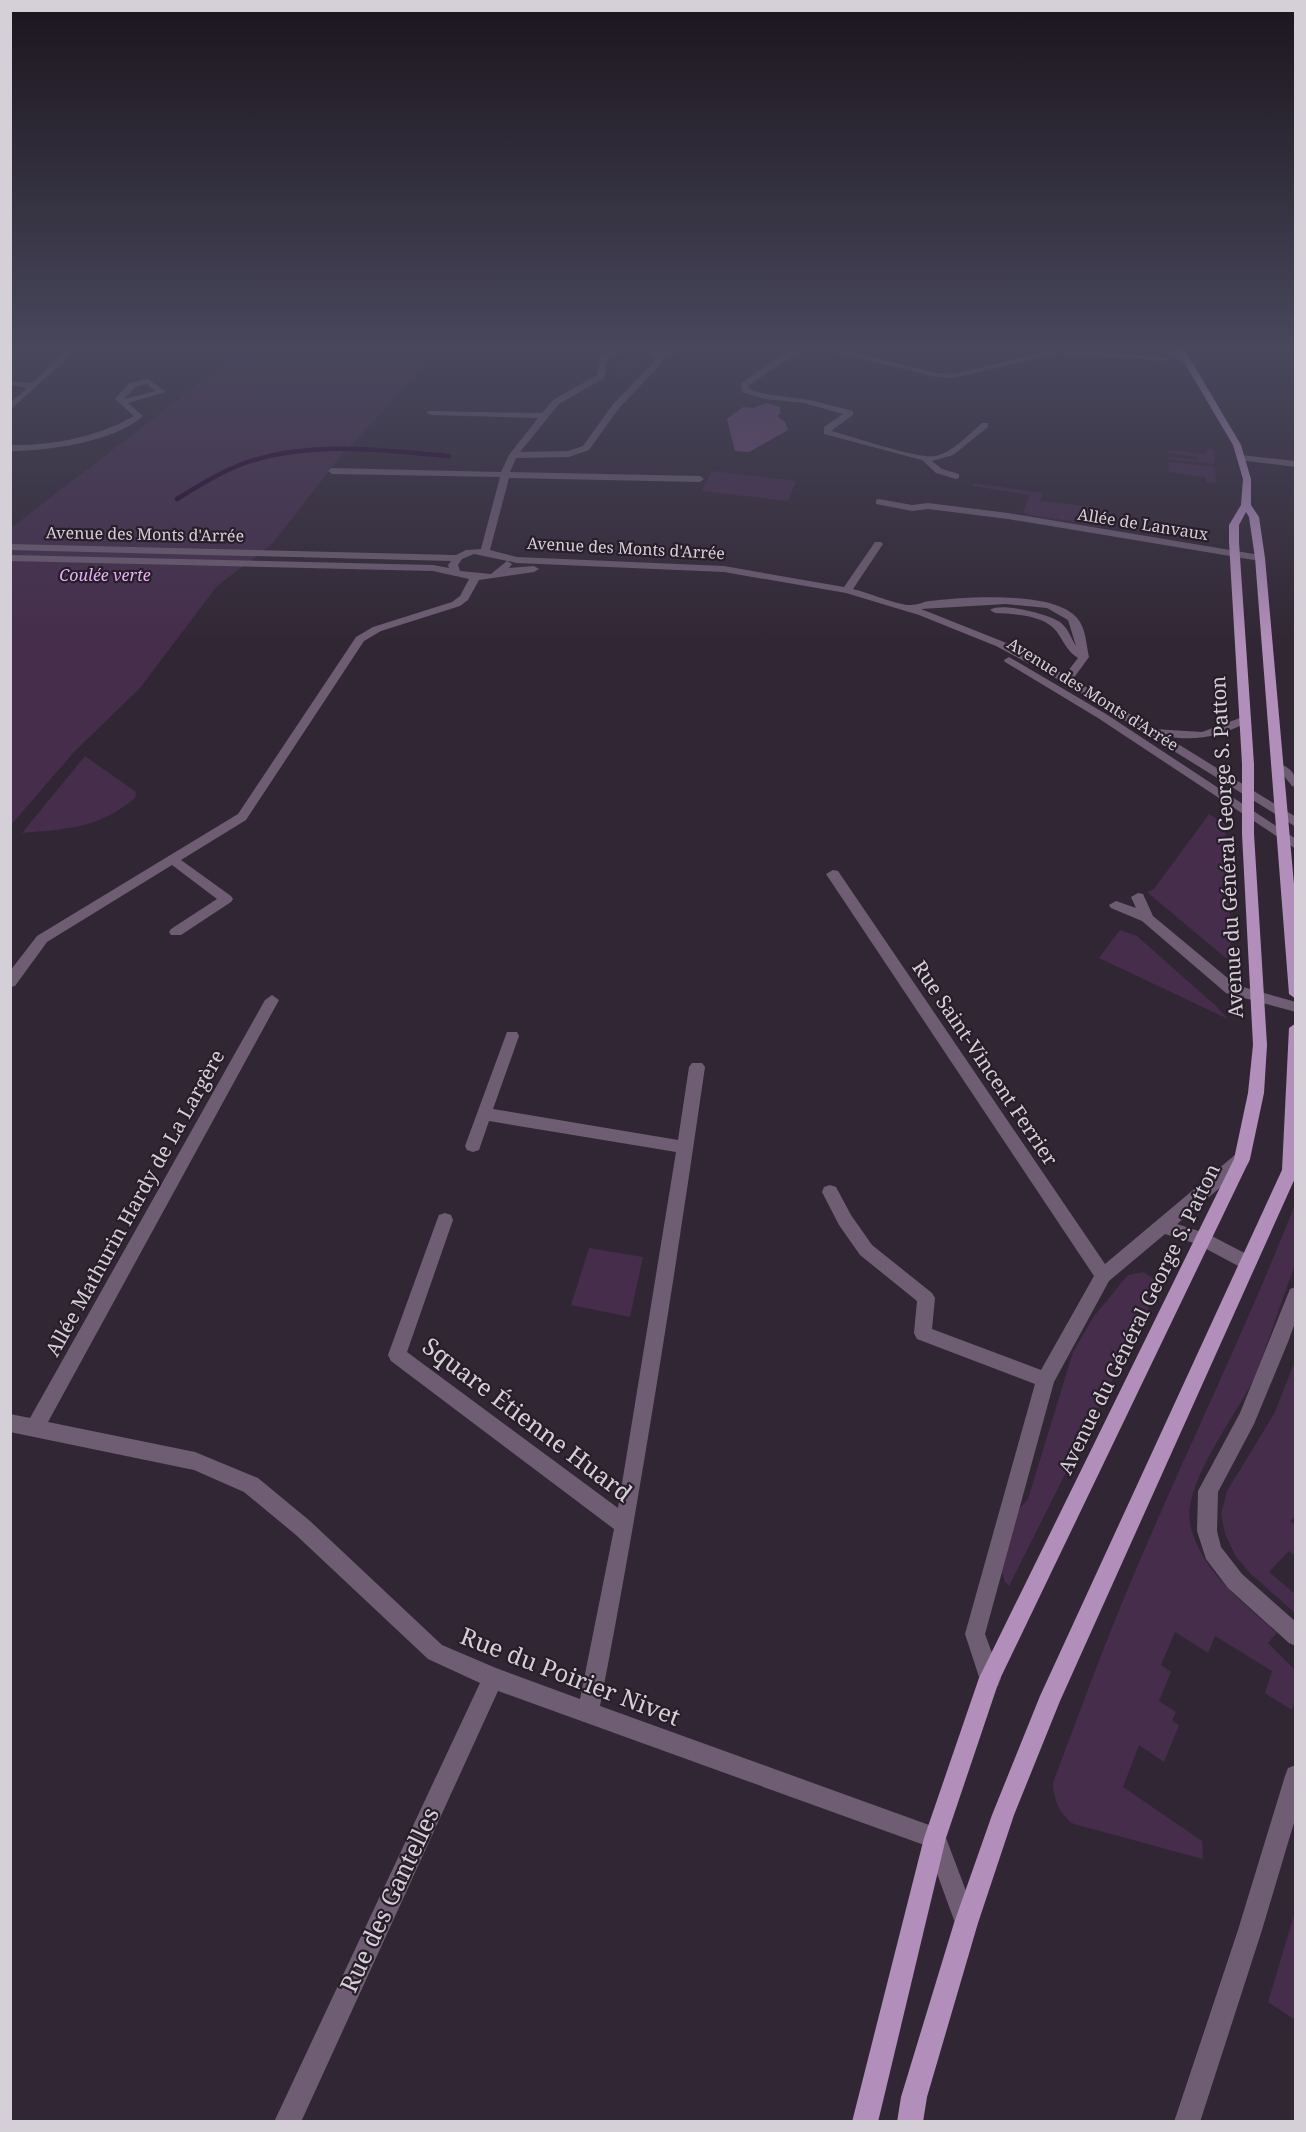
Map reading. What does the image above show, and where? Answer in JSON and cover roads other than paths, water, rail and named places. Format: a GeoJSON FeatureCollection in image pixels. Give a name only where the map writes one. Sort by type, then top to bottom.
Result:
{"type":"FeatureCollection","features":[{"type":"Feature","properties":{"kind":"main road","name":"Avenue du Général George S. Patton"},"geometry":{"type":"LineString","coordinates":[[865,2121],[935,1838],[990,1678],[1242,1159],[1256,1093],[1260,1045],[1248,815],[1249,792],[1234,554],[1234,525],[1246,505],[1247,479],[1237,444]]}},
{"type":"Feature","properties":{"kind":"main road","name":"Avenue du Général George S. Patton"},"geometry":{"type":"LineString","coordinates":[[1246,505],[1254,517],[1260,558],[1279,812],[1296,994]]}},
{"type":"Feature","properties":{"kind":"main road"},"geometry":{"type":"LineString","coordinates":[[910,2121],[914,2097],[966,1923],[1003,1815],[1051,1696],[1290,1170],[1296,1028]]}},
{"type":"Feature","properties":{"kind":"street"},"geometry":{"type":"LineString","coordinates":[[10,448],[44,448],[57,444]]}},
{"type":"Feature","properties":{"kind":"street"},"geometry":{"type":"LineString","coordinates":[[484,551],[513,455],[522,444]]}},
{"type":"Feature","properties":{"kind":"street"},"geometry":{"type":"LineString","coordinates":[[513,455],[569,453],[586,448],[588,444]]}},
{"type":"Feature","properties":{"kind":"street"},"geometry":{"type":"LineString","coordinates":[[873,444],[926,459],[943,458],[961,444]]}},
{"type":"Feature","properties":{"kind":"street"},"geometry":{"type":"LineString","coordinates":[[1272,461],[1279,452]]}},
{"type":"Feature","properties":{"kind":"street"},"geometry":{"type":"LineString","coordinates":[[1241,458],[1296,464]]}},
{"type":"Feature","properties":{"kind":"street"},"geometry":{"type":"LineString","coordinates":[[926,459],[930,465],[944,474],[956,476]]}},
{"type":"Feature","properties":{"kind":"street"},"geometry":{"type":"LineString","coordinates":[[332,471],[699,479]]}},
{"type":"Feature","properties":{"kind":"street","name":"Allée de Lanvaux"},"geometry":{"type":"LineString","coordinates":[[879,502],[912,508],[928,506],[1021,519],[1260,558]]}},
{"type":"Feature","properties":{"kind":"street"},"geometry":{"type":"LineString","coordinates":[[847,591],[878,544]]}},
{"type":"Feature","properties":{"kind":"street","name":"Avenue des Monts d'Arrée"},"geometry":{"type":"LineString","coordinates":[[10,547],[458,558],[484,551],[497,554],[505,559],[724,569],[847,591],[910,609],[1000,644],[1067,680],[1296,823]]}},
{"type":"Feature","properties":{"kind":"street","name":"Avenue des Monts d'Arrée"},"geometry":{"type":"LineString","coordinates":[[10,558],[405,567],[455,571],[463,576],[475,578],[490,577],[501,572],[535,569],[721,576],[775,583],[830,594],[914,618],[990,650],[1046,680],[1296,845]]}},
{"type":"Feature","properties":{"kind":"street"},"geometry":{"type":"LineString","coordinates":[[455,571],[453,565],[458,558]]}},
{"type":"Feature","properties":{"kind":"street"},"geometry":{"type":"LineString","coordinates":[[501,572],[507,566],[505,559]]}},
{"type":"Feature","properties":{"kind":"street"},"geometry":{"type":"LineString","coordinates":[[10,982],[42,939],[242,817],[360,639],[377,629],[456,604],[464,598],[475,578]]}},
{"type":"Feature","properties":{"kind":"street"},"geometry":{"type":"LineString","coordinates":[[910,609],[926,603],[1011,601],[1055,607],[1066,612],[1074,620],[1084,657]]}},
{"type":"Feature","properties":{"kind":"street"},"geometry":{"type":"LineString","coordinates":[[950,603],[961,609],[1006,610],[1044,619],[1059,626],[1074,653],[1084,657]]}},
{"type":"Feature","properties":{"kind":"street"},"geometry":{"type":"LineString","coordinates":[[1067,680],[1084,657]]}},
{"type":"Feature","properties":{"kind":"street","name":"Avenue des Monts d'Arrée"},"geometry":{"type":"LineString","coordinates":[[1144,728],[1183,737],[1206,737],[1244,720]]}},
{"type":"Feature","properties":{"kind":"street"},"geometry":{"type":"LineString","coordinates":[[1276,767],[1288,773],[1296,783]]}},
{"type":"Feature","properties":{"kind":"street"},"geometry":{"type":"LineString","coordinates":[[172,859],[226,899],[176,932]]}},
{"type":"Feature","properties":{"kind":"street","name":"Rue Saint-Vincent Ferrier"},"geometry":{"type":"LineString","coordinates":[[833,874],[1103,1276]]}},
{"type":"Feature","properties":{"kind":"street"},"geometry":{"type":"LineString","coordinates":[[1138,897],[1147,918]]}},
{"type":"Feature","properties":{"kind":"street"},"geometry":{"type":"LineString","coordinates":[[1116,905],[1147,918],[1231,989],[1296,1007]]}},
{"type":"Feature","properties":{"kind":"street","name":"Allée Mathurin Hardy de La Largère"},"geometry":{"type":"LineString","coordinates":[[35,1427],[272,1000]]}},
{"type":"Feature","properties":{"kind":"street"},"geometry":{"type":"LineString","coordinates":[[473,1146],[512,1036]]}},
{"type":"Feature","properties":{"kind":"street","name":"Square Étienne Huard"},"geometry":{"type":"LineString","coordinates":[[588,1713],[625,1525],[697,1067]]}},
{"type":"Feature","properties":{"kind":"street"},"geometry":{"type":"LineString","coordinates":[[484,1114],[685,1147]]}},
{"type":"Feature","properties":{"kind":"street"},"geometry":{"type":"LineString","coordinates":[[990,1678],[975,1634],[1045,1380],[1103,1276],[1242,1159]]}},
{"type":"Feature","properties":{"kind":"street"},"geometry":{"type":"LineString","coordinates":[[830,1192],[845,1220],[866,1250],[926,1298],[923,1333],[1045,1380]]}},
{"type":"Feature","properties":{"kind":"street","name":"Square Étienne Huard"},"geometry":{"type":"LineString","coordinates":[[445,1220],[397,1355],[625,1525]]}},
{"type":"Feature","properties":{"kind":"street"},"geometry":{"type":"LineString","coordinates":[[1162,1226],[1202,1239],[1248,1263]]}},
{"type":"Feature","properties":{"kind":"street"},"geometry":{"type":"LineString","coordinates":[[1296,1294],[1280,1342],[1247,1418],[1208,1491],[1207,1531],[1213,1552],[1235,1581],[1296,1636]]}},
{"type":"Feature","properties":{"kind":"street","name":"Rue du Poirier Nivet"},"geometry":{"type":"LineString","coordinates":[[10,1423],[195,1461],[251,1485],[303,1528],[435,1652],[493,1678],[935,1838]]}},
{"type":"Feature","properties":{"kind":"street","name":"Rue des Gantelles"},"geometry":{"type":"LineString","coordinates":[[287,2121],[493,1678]]}},
{"type":"Feature","properties":{"kind":"street"},"geometry":{"type":"LineString","coordinates":[[1187,2121],[1250,1930],[1296,1776]]}},
{"type":"Feature","properties":{"kind":"street"},"geometry":{"type":"LineString","coordinates":[[935,1838],[966,1923]]}},
{"type":"Feature","properties":{"kind":"waterway"},"geometry":{"type":"LineString","coordinates":[[177,499],[242,464],[293,452],[345,449],[449,456]]}},
{"type":"Feature","properties":{"kind":"park label","name":"Coulée verte"},"geometry":{"type":"Point","coordinates":[105,575]}}]}
